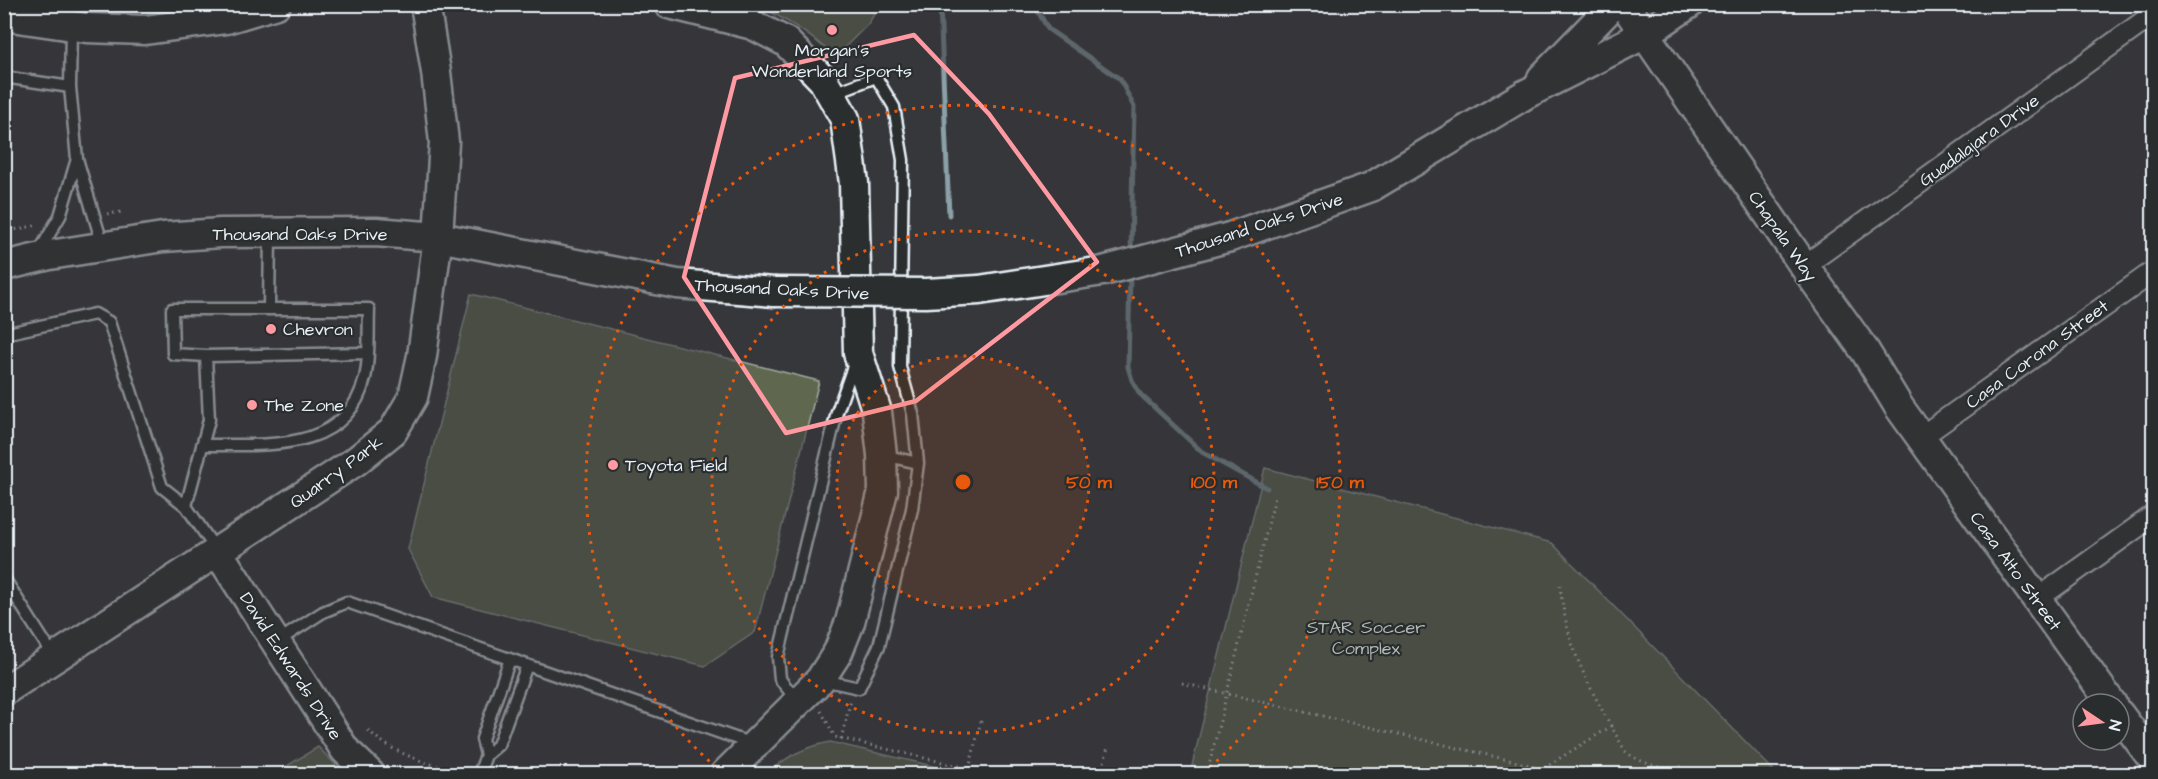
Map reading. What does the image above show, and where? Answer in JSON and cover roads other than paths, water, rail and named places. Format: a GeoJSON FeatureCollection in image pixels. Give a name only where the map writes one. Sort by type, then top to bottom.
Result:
{"type":"FeatureCollection","features":[{"type":"Feature","properties":{"kind":"street"},"geometry":{"type":"LineString","coordinates":[[4,16],[71,26],[145,30],[184,14],[226,19],[276,4]]}},
{"type":"Feature","properties":{"kind":"street"},"geometry":{"type":"LineString","coordinates":[[406,4],[427,18],[447,4]]}},
{"type":"Feature","properties":{"kind":"street"},"geometry":{"type":"LineString","coordinates":[[669,4],[718,10],[786,42],[823,80],[845,119],[854,183],[858,352],[877,412],[882,455],[883,491],[850,622],[838,652],[808,692],[726,774]]}},
{"type":"Feature","properties":{"kind":"street","name":"Thousand Oaks Drive"},"geometry":{"type":"LineString","coordinates":[[1526,94],[1614,4]]}},
{"type":"Feature","properties":{"kind":"street","name":"Chapala Way"},"geometry":{"type":"LineString","coordinates":[[1624,4],[1865,351],[1899,407],[1921,437]]}},
{"type":"Feature","properties":{"kind":"street","name":"Thousand Oaks Drive"},"geometry":{"type":"LineString","coordinates":[[4,266],[36,258],[163,237],[376,232],[438,237],[534,254],[677,284],[774,292],[926,293],[979,290],[1103,271],[1230,237],[1371,187],[1526,94],[1646,34],[1689,4]]}},
{"type":"Feature","properties":{"kind":"street","name":"Guadalajara Drive"},"geometry":{"type":"LineString","coordinates":[[1804,266],[2154,14]]}},
{"type":"Feature","properties":{"kind":"street","name":"Quarry Park"},"geometry":{"type":"LineString","coordinates":[[4,691],[356,461],[393,430],[413,397],[422,356],[438,237],[444,142],[427,18]]}},
{"type":"Feature","properties":{"kind":"street","name":"Casa Corona Street"},"geometry":{"type":"LineString","coordinates":[[1921,437],[2154,271]]}},
{"type":"Feature","properties":{"kind":"street","name":"Casa Alto Street"},"geometry":{"type":"LineString","coordinates":[[1921,437],[2103,692]]}},
{"type":"Feature","properties":{"kind":"street"},"geometry":{"type":"LineString","coordinates":[[2037,599],[2154,514]]}},
{"type":"Feature","properties":{"kind":"street","name":"David Edwards Drive"},"geometry":{"type":"LineString","coordinates":[[218,552],[345,750],[370,774]]}},
{"type":"Feature","properties":{"kind":"street"},"geometry":{"type":"LineString","coordinates":[[2131,730],[2154,761]]}},
{"type":"Feature","properties":{"kind":"lane"},"geometry":{"type":"LineString","coordinates":[[71,26],[70,87],[77,159],[103,246]]}},
{"type":"Feature","properties":{"kind":"lane"},"geometry":{"type":"LineString","coordinates":[[4,77],[70,87]]}},
{"type":"Feature","properties":{"kind":"lane"},"geometry":{"type":"LineString","coordinates":[[831,94],[876,77],[894,107],[903,160],[900,367],[913,414],[918,463],[912,509],[879,646],[859,688],[808,692],[780,679],[778,657],[837,412],[858,352]]}},
{"type":"Feature","properties":{"kind":"lane"},"geometry":{"type":"LineString","coordinates":[[36,258],[60,216],[77,159]]}},
{"type":"Feature","properties":{"kind":"lane"},"geometry":{"type":"LineString","coordinates":[[269,309],[270,233]]}},
{"type":"Feature","properties":{"kind":"lane"},"geometry":{"type":"LineString","coordinates":[[202,445],[278,444],[310,438],[339,424],[357,400],[365,377],[367,353],[369,309],[172,309],[173,354],[206,356],[367,353]]}},
{"type":"Feature","properties":{"kind":"lane"},"geometry":{"type":"LineString","coordinates":[[4,334],[95,314],[109,322],[162,487],[186,506],[218,552]]}},
{"type":"Feature","properties":{"kind":"lane"},"geometry":{"type":"LineString","coordinates":[[186,506],[209,420],[206,356]]}},
{"type":"Feature","properties":{"kind":"lane"},"geometry":{"type":"LineString","coordinates":[[882,455],[918,463]]}},
{"type":"Feature","properties":{"kind":"lane"},"geometry":{"type":"LineString","coordinates":[[4,578],[55,658]]}},
{"type":"Feature","properties":{"kind":"lane"},"geometry":{"type":"LineString","coordinates":[[275,643],[323,612],[346,602],[756,745]]}},
{"type":"Feature","properties":{"kind":"lane"},"geometry":{"type":"LineString","coordinates":[[486,755],[482,739],[510,659]]}},
{"type":"Feature","properties":{"kind":"lane"},"geometry":{"type":"LineString","coordinates":[[479,774],[486,755],[498,745],[527,665]]}},
{"type":"Feature","properties":{"kind":"waterway"},"geometry":{"type":"LineString","coordinates":[[940,4],[949,215]]}},
{"type":"Feature","properties":{"kind":"waterway"},"geometry":{"type":"LineString","coordinates":[[1034,4],[1048,29],[1120,79],[1134,107],[1131,255]]}},
{"type":"Feature","properties":{"kind":"waterway"},"geometry":{"type":"LineString","coordinates":[[1130,273],[1128,367],[1140,394],[1202,452],[1267,488]]}},
{"type":"Feature","properties":{"kind":"place","name":"Morgan’s Wonderland Sports"},"geometry":{"type":"Point","coordinates":[832,30]}},
{"type":"Feature","properties":{"kind":"place","name":"Chevron"},"geometry":{"type":"Point","coordinates":[271,329]}},
{"type":"Feature","properties":{"kind":"place","name":"The Zone"},"geometry":{"type":"Point","coordinates":[252,405]}},
{"type":"Feature","properties":{"kind":"place","name":"Toyota Field"},"geometry":{"type":"Point","coordinates":[613,465]}},
{"type":"Feature","properties":{"kind":"park label","name":"STAR Soccer Complex"},"geometry":{"type":"Point","coordinates":[1366,637]}}]}
